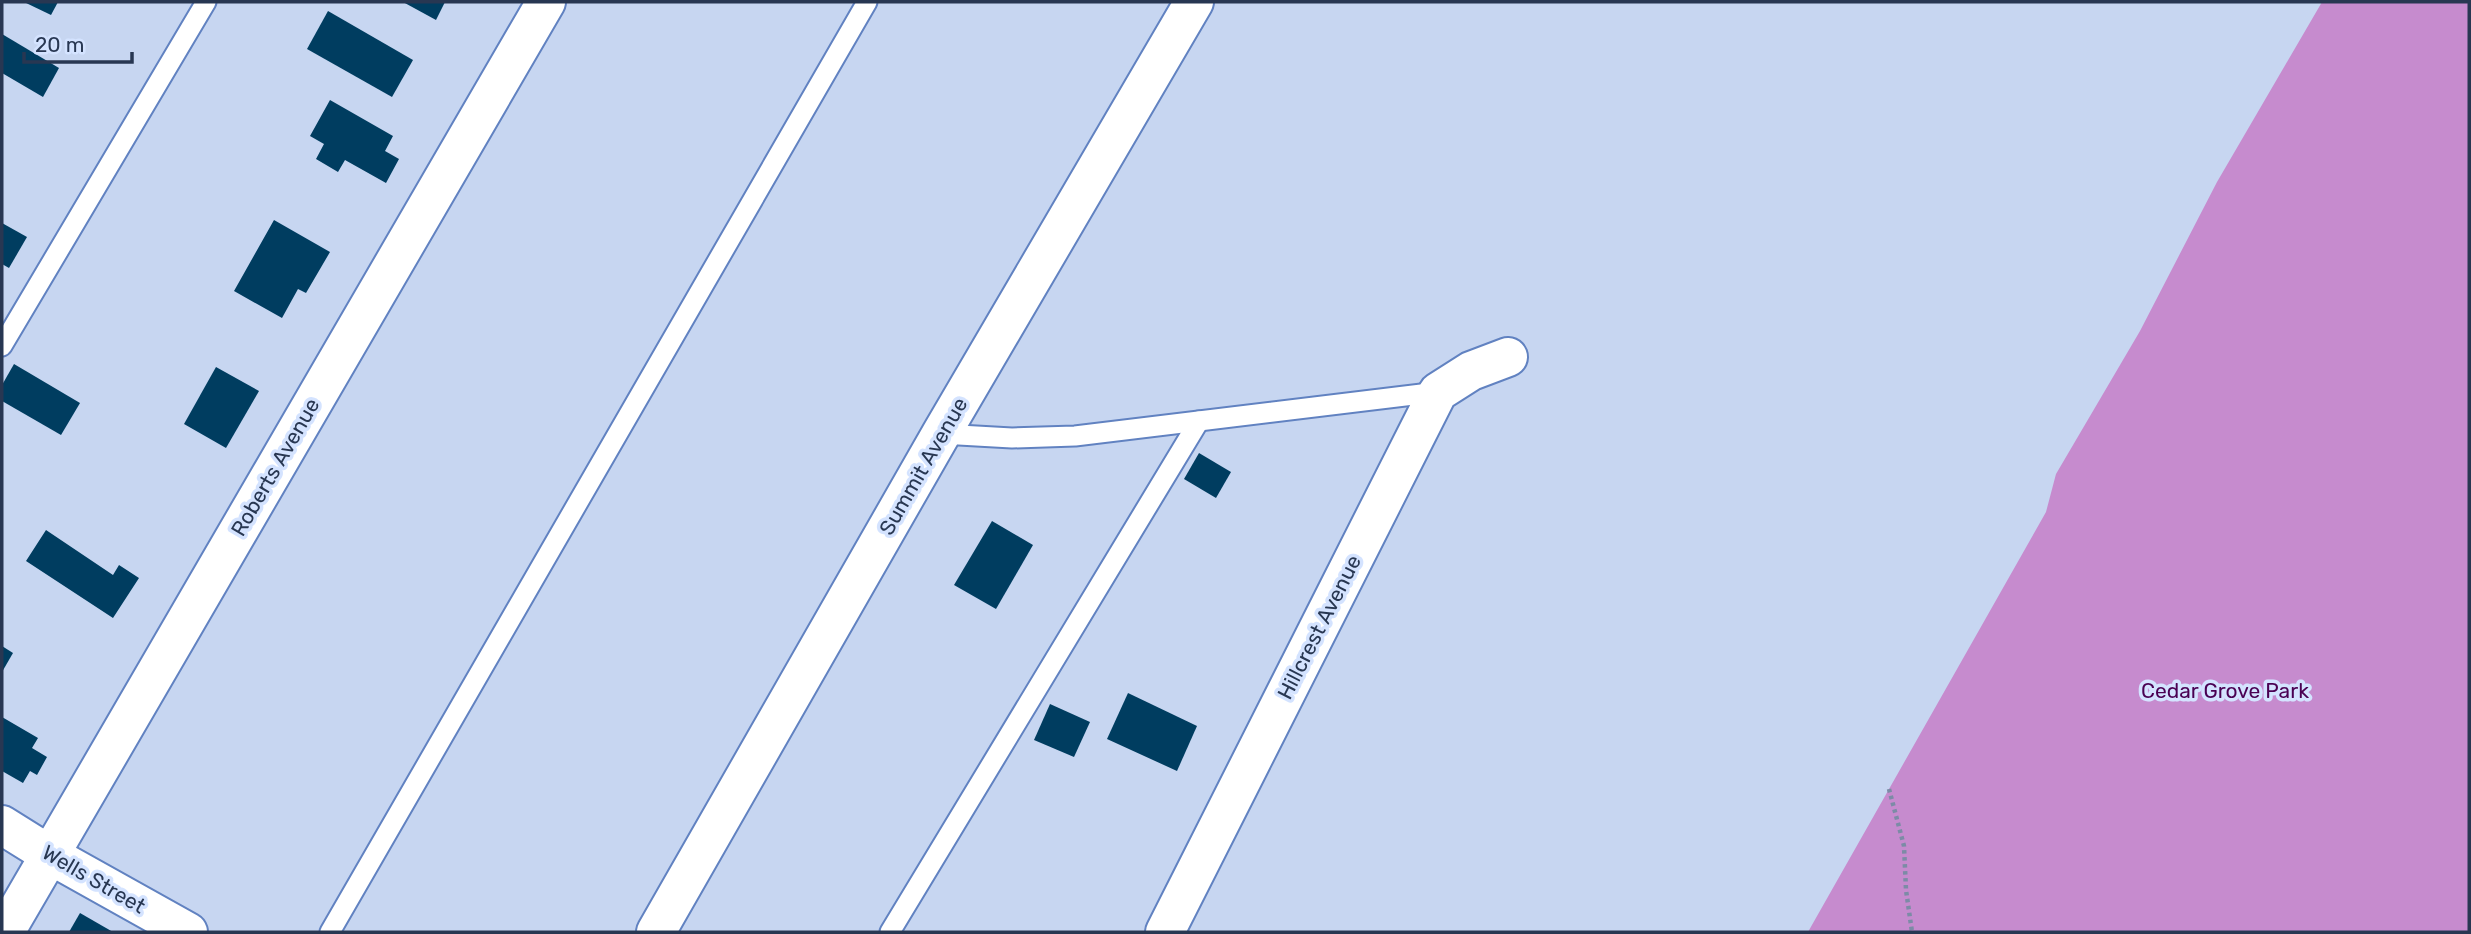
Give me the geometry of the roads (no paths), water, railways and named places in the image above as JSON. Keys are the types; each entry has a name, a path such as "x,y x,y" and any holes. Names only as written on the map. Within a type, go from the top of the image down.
{"street":[{"name":"Roberts Avenue","path":"5,932 546,2"},
{"name":"Summit Avenue","path":"656,932 941,434 1194,2"},
{"path":"1438,392 1471,371 1507,357"},
{"name":"Hillcrest Avenue","path":"1165,932 1438,392"},
{"name":"Wells Street","path":"2,825 188,932"}],"lane":[{"path":"2,346 206,2"},
{"path":"330,932 867,2"},
{"path":"941,434 1012,438 1075,436 1438,392"},
{"path":"890,932 1199,421"}],"park label":[{"name":"Cedar Grove Park","path":"2225,690"}]}
